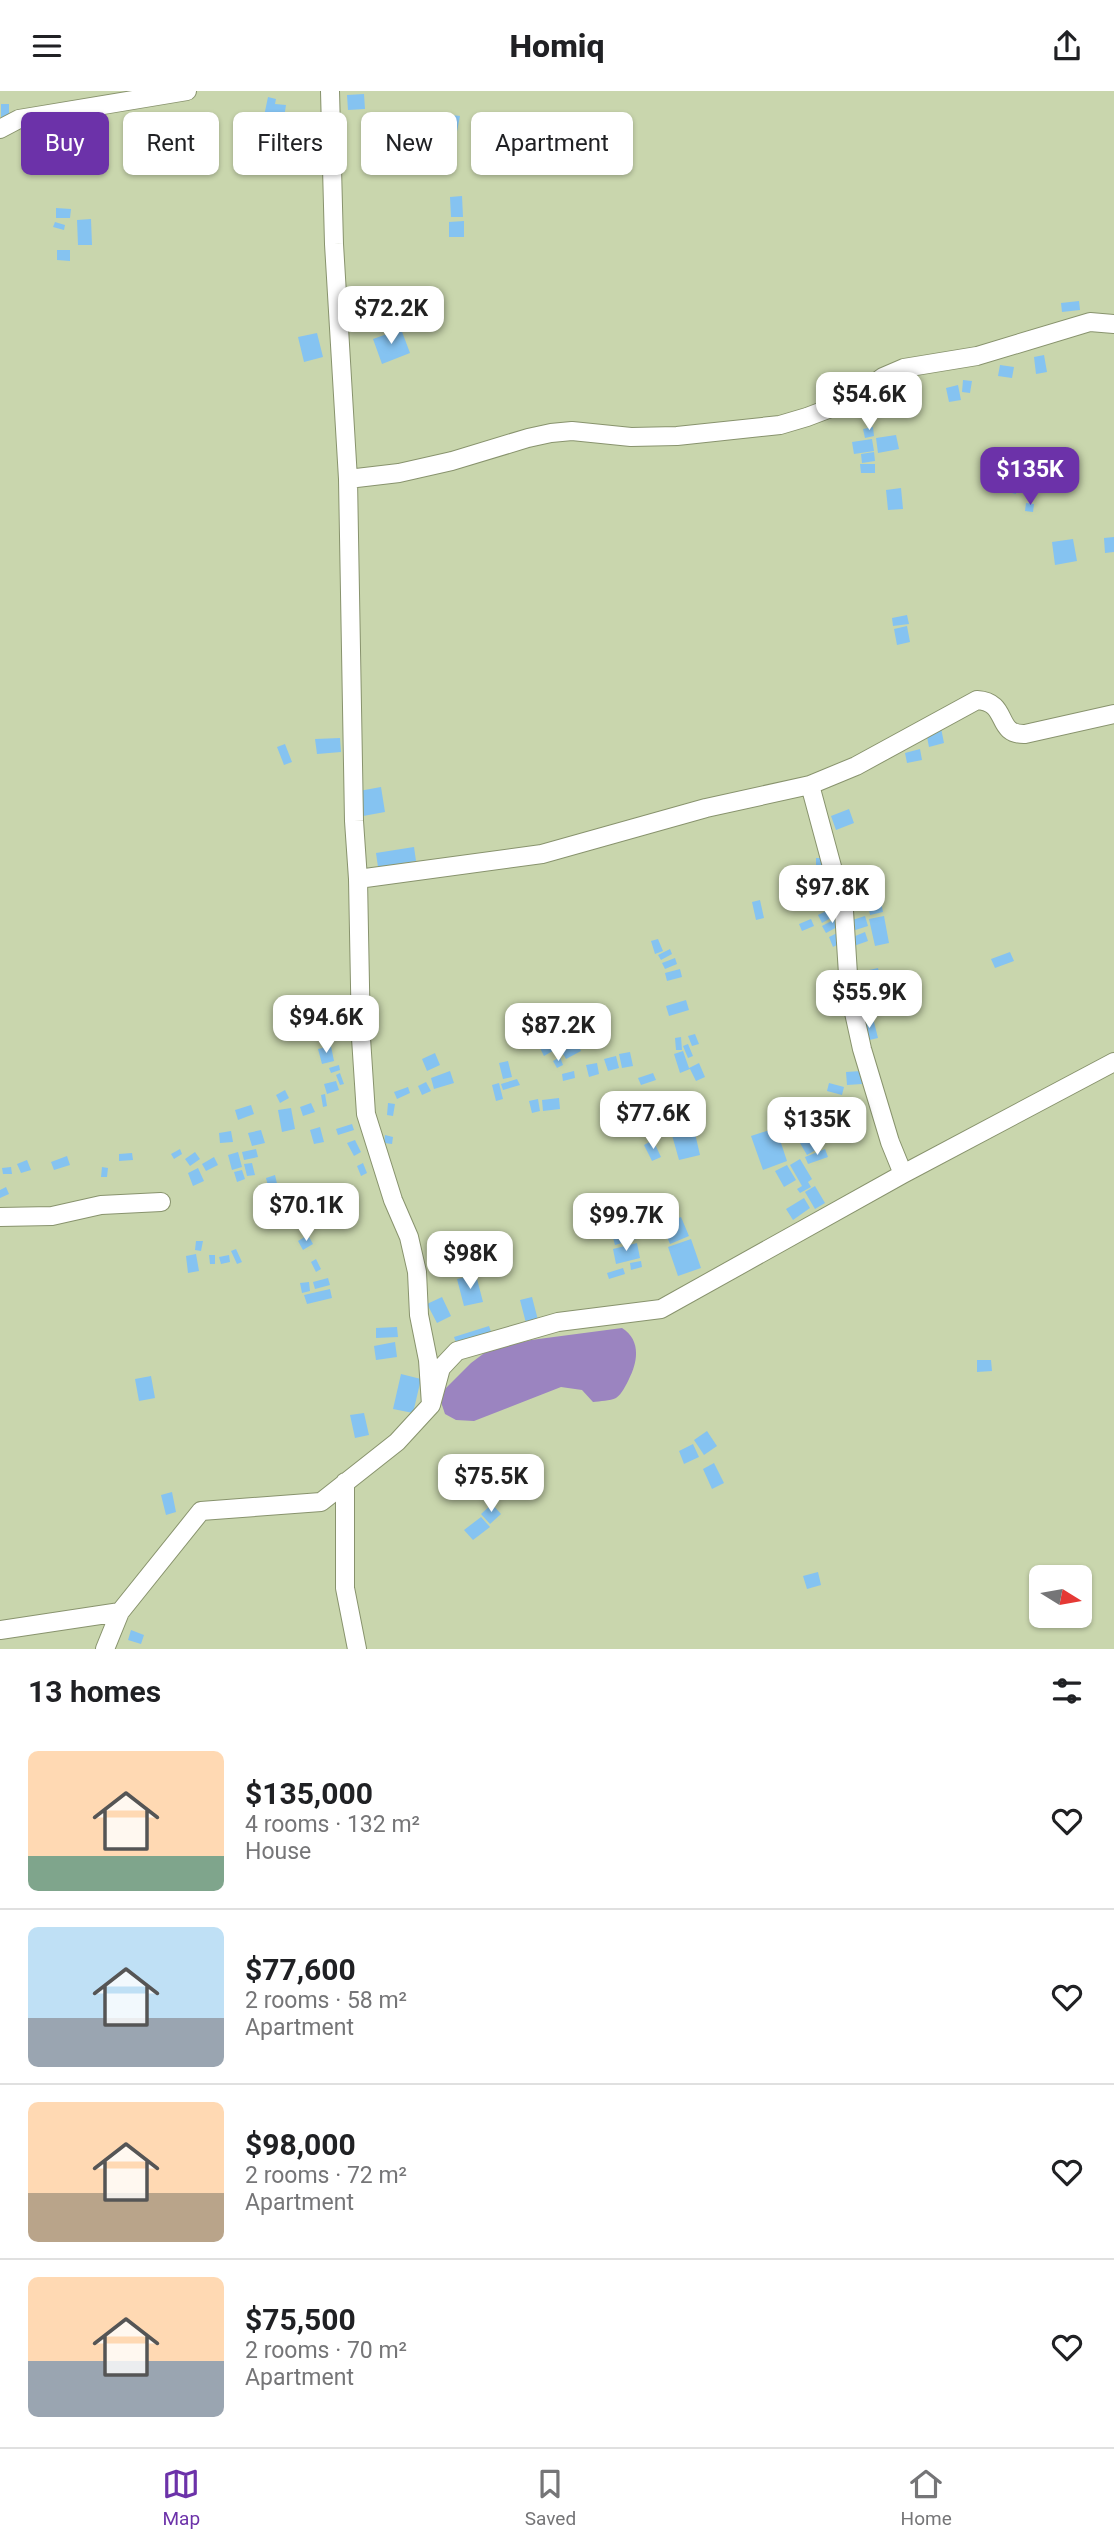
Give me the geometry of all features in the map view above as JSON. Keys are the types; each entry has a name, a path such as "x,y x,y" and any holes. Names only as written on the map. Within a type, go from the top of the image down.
{"street":[{"path":"0,129 19,119 187,91"},
{"path":"330,91 334,244 348,479 354,807 366,1114 417,1272 419,1315 428,1360 432,1405"},
{"path":"348,479 398,473 452,461 527,437 551,433 572,431 631,437 677,436 780,425 807,417 860,394 883,377 904,368 977,356 1090,322 1114,324"},
{"path":"358,879 542,855 706,808 810,785 856,766 977,700 992,702 997,706 1005,726 1010,733 1016,734 1114,714"},
{"path":"810,785 844,911 849,990 862,1049 890,1142 903,1174"},
{"path":"105,1649 120,1612 201,1511 321,1502 397,1442 432,1405 442,1367 457,1351 558,1322 661,1310 903,1174 1114,1062"},
{"path":"0,1217 52,1216 101,1205 161,1202"},
{"path":"345,1482 345,1588 357,1649"},
{"path":"0,1630 120,1612"}],"shaded area":[{"path":"622,1328 635,1345 636,1358 628,1381 616,1398 593,1402 582,1390 561,1387 474,1421 456,1420 445,1414 441,1402 443,1391 487,1351 531,1340"}],"building":[{"path":"364,94 365,109 348,110 347,95"},
{"path":"268,97 276,99 275,104 286,105 285,112 265,112"},
{"path":"1,104 9,104 9,117 1,117"},
{"path":"462,196 463,217 451,217 450,197"},
{"path":"56,208 71,209 70,218 56,218"},
{"path":"91,219 92,245 78,245 77,220"},
{"path":"464,221 464,237 449,237 449,222"},
{"path":"55,222 65,225 64,230 53,227"},
{"path":"57,250 70,250 70,261 57,260"},
{"path":"1079,301 1080,310 1062,312 1061,303"},
{"path":"401,329 410,353 382,364 373,339"},
{"path":"317,333 323,357 304,362 298,337"},
{"path":"1044,355 1047,372 1036,374 1034,357"},
{"path":"1000,365 1014,367 1012,378 998,376"},
{"path":"963,380 972,381 970,393 962,392"},
{"path":"958,385 961,400 949,402 946,388"},
{"path":"873,427 874,436 865,438 863,429"},
{"path":"896,435 899,449 878,453 876,438"},
{"path":"872,439 874,451 854,454 852,442"},
{"path":"1011,449 1012,460 998,462 996,451"},
{"path":"874,452 875,461 862,463 861,454"},
{"path":"1011,462 1011,470 998,472 997,464"},
{"path":"860,464 875,464 875,473 861,473"},
{"path":"1005,482 1018,484 1016,494 1003,491"},
{"path":"901,488 903,509 888,510 886,490"},
{"path":"1026,503 1034,504 1033,512 1025,511"},
{"path":"1114,537 1114,552 1105,553 1104,538"},
{"path":"1073,539 1077,561 1055,565 1052,542"},
{"path":"907,615 909,624 893,626 892,618"},
{"path":"907,626 910,642 897,645 894,629"},
{"path":"941,728 944,743 929,747 926,732"},
{"path":"340,738 341,752 317,754 315,739"},
{"path":"285,744 292,762 284,765 277,747"},
{"path":"920,749 922,760 907,763 905,753"},
{"path":"381,787 385,812 363,816 359,791"},
{"path":"849,809 854,823 836,830 831,816"},
{"path":"414,847 416,861 378,867 376,853"},
{"path":"816,858 826,858 826,868 816,869"},
{"path":"833,880 837,893 821,899 817,886"},
{"path":"859,886 861,894 846,899 843,891"},
{"path":"878,886 883,912 870,915 865,888"},
{"path":"813,889 818,903 810,907 804,893"},
{"path":"801,892 805,903 796,907 791,896"},
{"path":"760,900 764,918 756,920 752,902"},
{"path":"834,907 838,914 822,923 818,915"},
{"path":"865,916 868,926 849,932 846,922"},
{"path":"884,916 889,943 875,946 869,919"},
{"path":"837,918 841,925 826,933 822,926"},
{"path":"811,919 814,926 802,931 799,924"},
{"path":"839,932 843,942 833,947 829,937"},
{"path":"865,932 868,941 851,947 848,939"},
{"path":"658,939 663,951 655,954 651,941"},
{"path":"670,949 672,954 661,960 658,955"},
{"path":"1010,952 1014,961 995,968 991,959"},
{"path":"675,958 677,964 665,969 662,963"},
{"path":"878,968 885,997 872,1000 865,971"},
{"path":"680,969 682,977 667,981 665,973"},
{"path":"686,1000 689,1010 669,1016 666,1006"},
{"path":"873,1018 878,1038 865,1041 861,1021"},
{"path":"695,1034 699,1044 692,1046 688,1036"},
{"path":"681,1037 682,1050 676,1050 675,1038"},
{"path":"550,1040 556,1049 544,1056 539,1046"},
{"path":"577,1043 581,1051 566,1059 562,1052"},
{"path":"688,1044 693,1056 688,1058 683,1046"},
{"path":"331,1046 334,1061 322,1064 318,1049"},
{"path":"683,1051 689,1068 699,1063 705,1077 696,1081 690,1069 680,1073 674,1054"},
{"path":"630,1052 633,1066 622,1068 619,1054"},
{"path":"435,1053 440,1065 427,1071 422,1059"},
{"path":"616,1056 619,1068 608,1071 604,1059"},
{"path":"560,1057 563,1065 557,1068 553,1061"},
{"path":"508,1061 512,1077 503,1079 499,1063"},
{"path":"597,1063 599,1074 589,1077 586,1065"},
{"path":"339,1065 340,1070 331,1073 329,1068"},
{"path":"450,1071 454,1083 434,1089 431,1078"},
{"path":"574,1071 575,1078 563,1081 562,1074"},
{"path":"861,1071 862,1084 847,1085 846,1072"},
{"path":"340,1073 344,1084 340,1085 336,1075"},
{"path":"653,1073 656,1080 641,1085 638,1078"},
{"path":"517,1079 520,1085 503,1090 501,1084"},
{"path":"336,1081 339,1090 327,1094 324,1084"},
{"path":"426,1082 431,1091 422,1095 418,1086"},
{"path":"499,1083 503,1099 496,1101 492,1085"},
{"path":"829,1083 844,1087 842,1095 827,1091"},
{"path":"408,1087 410,1093 397,1099 394,1092"},
{"path":"285,1090 289,1098 280,1103 276,1095"},
{"path":"325,1094 327,1106 323,1107 321,1095"},
{"path":"559,1098 560,1109 543,1111 542,1100"},
{"path":"538,1099 540,1111 532,1113 529,1101"},
{"path":"311,1103 315,1112 303,1116 300,1107"},
{"path":"388,1103 395,1104 393,1116 387,1115"},
{"path":"251,1105 254,1114 238,1120 235,1110"},
{"path":"291,1108 295,1129 282,1132 278,1110"},
{"path":"818,1116 824,1130 818,1133 811,1119"},
{"path":"352,1124 354,1130 338,1135 336,1129"},
{"path":"320,1127 324,1142 314,1144 310,1130"},
{"path":"776,1128 787,1161 763,1170 751,1136"},
{"path":"694,1129 700,1155 679,1160 672,1135"},
{"path":"790,1129 806,1129 806,1136 790,1135"},
{"path":"261,1130 265,1143 252,1146 248,1133"},
{"path":"231,1131 233,1142 220,1143 219,1133"},
{"path":"385,1135 393,1137 392,1144 384,1143"},
{"path":"812,1137 819,1148 807,1155 800,1143"},
{"path":"355,1140 361,1152 354,1156 347,1143"},
{"path":"653,1140 661,1157 652,1161 644,1145"},
{"path":"180,1149 182,1154 174,1159 171,1154"},
{"path":"256,1149 258,1157 244,1160 242,1152"},
{"path":"825,1149 828,1157 808,1164 805,1157"},
{"path":"195,1152 200,1159 190,1166 185,1159"},
{"path":"238,1152 242,1167 232,1170 228,1155"},
{"path":"132,1153 133,1160 119,1161 119,1154"},
{"path":"67,1156 70,1165 54,1170 51,1162"},
{"path":"214,1157 218,1165 206,1171 202,1164"},
{"path":"800,1159 812,1179 808,1182 811,1187 800,1193 797,1189 802,1186 790,1165"},
{"path":"27,1160 31,1170 21,1173 17,1164"},
{"path":"252,1163 255,1175 247,1176 244,1164"},
{"path":"363,1163 367,1173 361,1176 357,1166"},
{"path":"787,1165 796,1180 784,1187 775,1171"},
{"path":"11,1167 12,1174 3,1174 2,1168"},
{"path":"102,1167 108,1168 107,1177 101,1177"},
{"path":"198,1168 204,1181 193,1186 188,1173"},
{"path":"242,1170 245,1179 237,1182 234,1172"},
{"path":"275,1175 278,1188 269,1190 266,1178"},
{"path":"815,1186 825,1203 815,1209 805,1192"},
{"path":"6,1187 9,1194 0,1198 0,1190"},
{"path":"804,1198 810,1208 793,1220 786,1209"},
{"path":"681,1217 689,1236 670,1244 662,1225"},
{"path":"631,1221 636,1239 615,1245 610,1227"},
{"path":"308,1235 313,1244 303,1250 298,1241"},
{"path":"691,1239 701,1268 678,1276 668,1247"},
{"path":"196,1241 203,1241 201,1251 195,1250"},
{"path":"637,1243 640,1258 616,1264 613,1249"},
{"path":"236,1249 242,1262 237,1264 231,1251"},
{"path":"196,1254 199,1271 188,1273 186,1256"},
{"path":"209,1255 215,1255 215,1264 210,1264"},
{"path":"229,1255 230,1262 221,1264 219,1257"},
{"path":"316,1259 321,1269 316,1272 311,1262"},
{"path":"641,1261 642,1267 631,1270 630,1263"},
{"path":"623,1268 625,1274 609,1279 607,1273"},
{"path":"476,1275 483,1302 464,1306 457,1279"},
{"path":"328,1278 330,1285 315,1289 313,1282"},
{"path":"309,1282 310,1291 302,1293 300,1283"},
{"path":"330,1289 332,1298 307,1304 304,1295"},
{"path":"442,1297 451,1316 437,1323 427,1304"},
{"path":"532,1297 538,1320 526,1323 520,1300"},
{"path":"489,1326 493,1337 458,1348 454,1337"},
{"path":"397,1327 398,1337 376,1338 376,1328"},
{"path":"395,1342 397,1357 376,1360 374,1346"},
{"path":"977,1360 991,1360 992,1371 977,1372"},
{"path":"401,1374 421,1379 413,1413 393,1409"},
{"path":"151,1376 155,1398 139,1401 135,1379"},
{"path":"364,1413 369,1435 355,1438 350,1415"},
{"path":"707,1431 717,1446 704,1455 694,1440"},
{"path":"693,1444 699,1457 684,1464 679,1451"},
{"path":"714,1463 724,1483 712,1489 703,1469"},
{"path":"172,1492 176,1512 166,1515 161,1495"},
{"path":"492,1504 501,1514 490,1524 481,1514"},
{"path":"481,1517 490,1527 473,1540 464,1530"},
{"path":"818,1572 821,1585 807,1589 803,1576"},
{"path":"131,1630 144,1635 141,1644 128,1640"}]}
